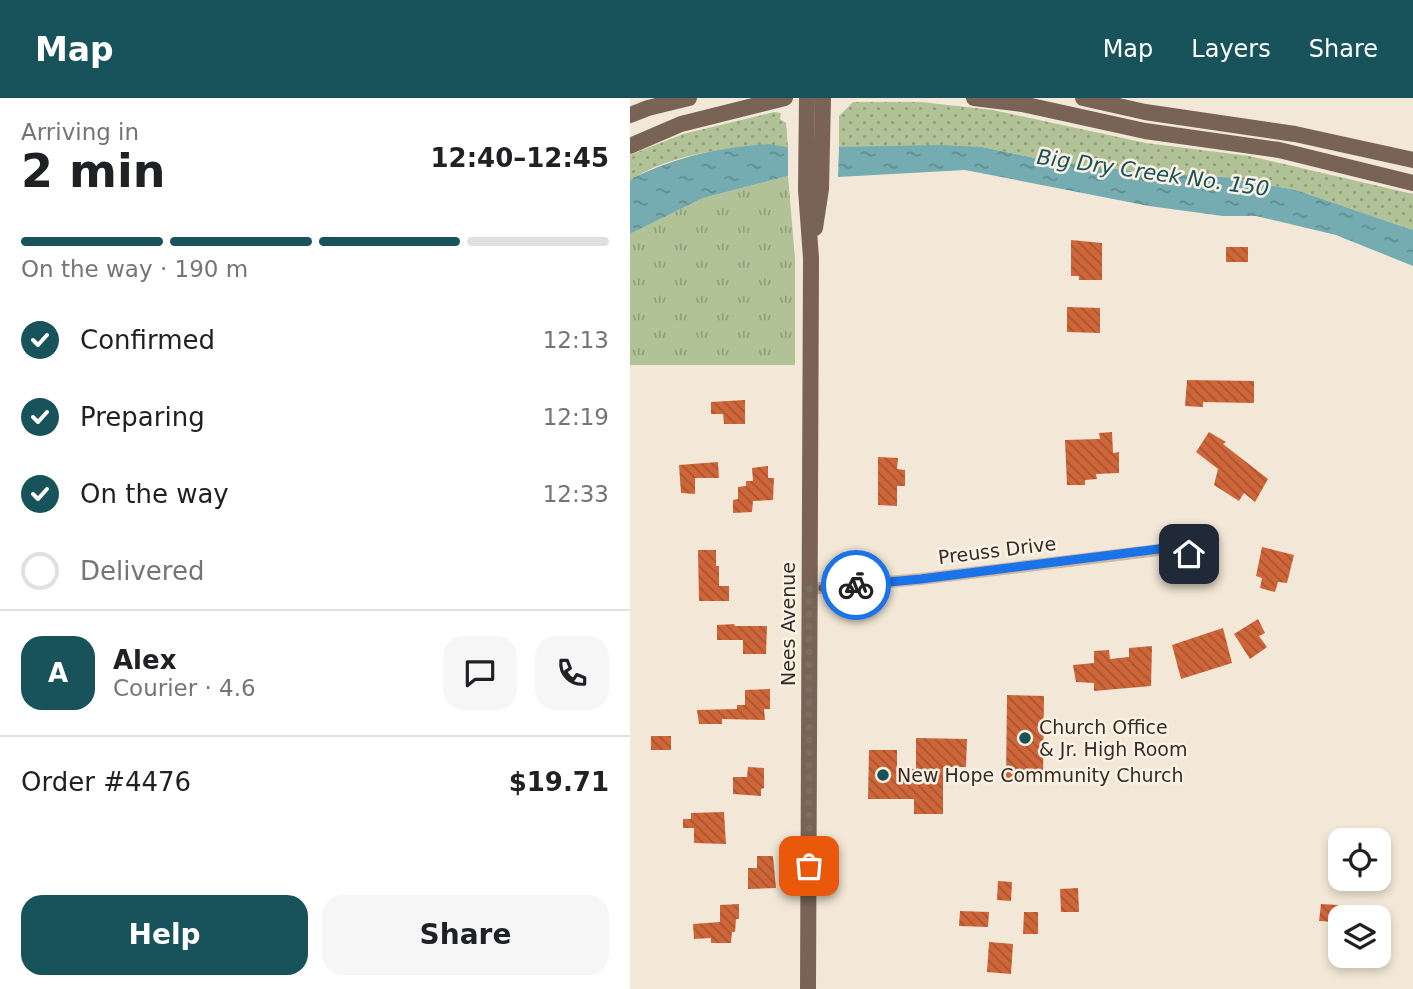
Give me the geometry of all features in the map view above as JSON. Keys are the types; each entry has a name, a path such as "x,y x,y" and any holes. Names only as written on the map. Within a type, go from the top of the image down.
{"main road":[{"path":"630,115 689,98"},
{"path":"630,146 681,124 785,98"},
{"name":"Nees Avenue","path":"807,98 806,190 811,258 808,989"},
{"name":"Nees Avenue","path":"811,258 821,189 824,98"},
{"path":"974,98 1022,104 1145,131 1279,150 1413,183"},
{"path":"1083,98 1145,112 1295,134 1413,160"}],"street":[{"name":"Preuss Drive","path":"809,589 921,579 1167,548 1189,554"}],"green space":[{"path":"853,102 921,102 993,110 1146,143 1249,156 1413,194 1413,230 1296,190 1223,177 1151,173 1049,161 982,147 839,147 839,116"},
{"path":"774,112 781,113 780,119 786,123 788,147 751,147 706,152 663,164 630,181 630,155 683,134"},
{"path":"788,176 795,259 795,365 630,365 630,234 703,198"}],"water":[{"path":"768,144 788,147 788,176 703,198 630,234 630,181 633,178 699,154"},
{"path":"839,147 982,147 1049,161 1151,173 1223,177 1296,190 1413,230 1413,266 1336,235 1256,216 1223,216 1149,206 965,170 838,177"}],"building":[{"path":"1071,240 1102,243 1102,280 1079,280 1079,276 1071,276"},
{"path":"1226,247 1248,247 1248,262 1226,262"},
{"path":"1067,307 1100,308 1100,333 1067,332"},
{"path":"1187,380 1254,381 1254,403 1203,402 1203,407 1185,406"},
{"path":"745,400 745,424 724,424 723,414 711,414 711,402"},
{"path":"1112,432 1113,453 1119,452 1119,473 1096,474 1097,479 1085,480 1085,485 1067,485 1065,440 1100,439 1099,433"},
{"path":"1209,432 1226,442 1223,444 1268,479 1255,502 1244,493 1239,501 1214,485 1218,469 1196,452"},
{"path":"878,457 898,458 897,469 905,470 905,486 897,486 897,506 878,505"},
{"path":"718,462 719,478 695,478 695,494 681,493 679,465"},
{"path":"768,466 768,478 774,478 773,500 753,501 752,512 733,513 733,500 738,499 738,487 746,486 746,481 753,481 752,468"},
{"path":"1262,547 1294,555 1287,583 1278,582 1275,592 1260,588 1262,578 1256,576"},
{"path":"698,550 716,550 719,586 729,586 729,601 699,601"},
{"path":"1258,619 1265,633 1259,636 1267,647 1250,659 1234,634"},
{"path":"717,625 767,626 766,654 743,654 743,640 717,640"},
{"path":"1223,628 1232,663 1181,679 1172,645"},
{"path":"1152,646 1151,686 1094,691 1094,683 1076,682 1073,665 1094,663 1094,651 1109,650 1110,659 1129,657 1129,648"},
{"path":"770,689 770,709 764,709 765,720 722,719 722,724 699,724 697,710 737,709 737,705 745,705 745,690"},
{"name":"Church Office & Jr. High Room","path":"1007,695 1044,696 1043,781 1006,781"},
{"path":"651,736 671,736 671,750 651,750"},
{"path":"916,738 967,739 966,767 943,767 943,814 914,814 914,799 868,799 869,750 897,750 897,769 916,769"},
{"path":"748,767 764,768 764,788 761,789 761,796 733,794 733,777 747,777"},
{"path":"724,812 726,844 694,843 694,828 683,828 683,819 691,819 691,813"},
{"path":"757,856 773,856 776,888 748,889 748,868 757,868"},
{"path":"998,881 1012,882 1011,901 997,900"},
{"path":"1078,888 1079,912 1061,912 1060,889"},
{"path":"739,904 739,919 736,919 731,943 711,943 711,938 694,939 693,924 720,922 720,905"},
{"path":"1321,904 1338,905 1328,905 1328,922 1319,921"},
{"path":"960,911 989,912 988,927 959,926"},
{"path":"1024,912 1038,912 1038,934 1023,934"},
{"path":"989,942 1013,944 1011,974 987,972"}],"way so far":[{"path":"809,866 809,589 856,585"}],"place":[{"name":"Church Office & Jr. High Room","path":"1025,738"},
{"name":"New Hope Community Church","path":"883,775"}],"route":[{"path":"856,585 1167,548 1189,554"}],"water label":[{"name":"Big Dry Creek No. 150","path":"1153,173"}]}
